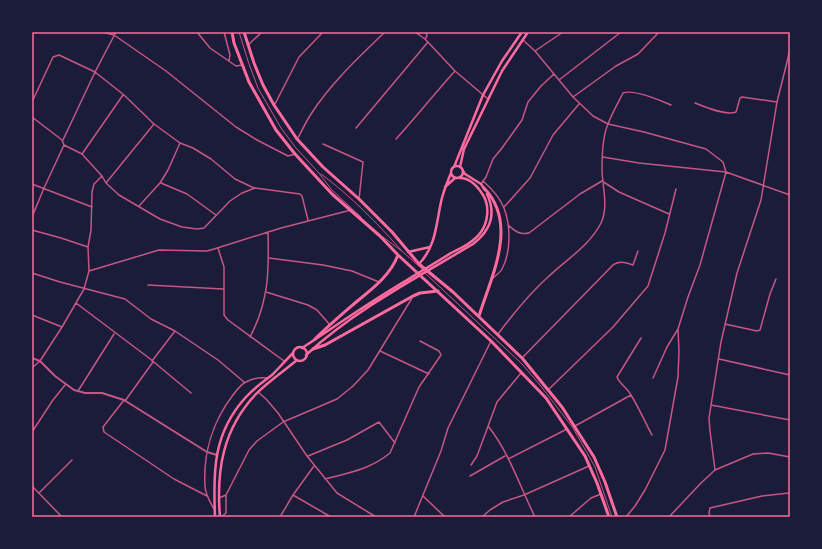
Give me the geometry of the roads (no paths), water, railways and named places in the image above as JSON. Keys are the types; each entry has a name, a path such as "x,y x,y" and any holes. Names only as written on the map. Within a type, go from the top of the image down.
{"highway":[{"path":"232,32 249,82 276,130 295,154 332,194 380,236 398,255 491,341 546,398 585,456 601,494 608,517"},
{"path":"244,32 263,85 274,105 297,139 323,167 359,199 392,232 419,264 453,292 522,358 562,407 599,466 617,517"},
{"path":"479,316 500,248 501,221 493,199 484,188"},
{"path":"315,339 386,275 398,255"},
{"path":"313,349 325,345 413,296 438,291"}],"main road":[{"path":"419,264 431,247 445,188 483,95 502,61 522,32"},
{"path":"215,517 214,497 217,455 222,433 235,411 253,389 268,378 298,348 302,348 409,280 473,244 484,236 491,217 492,210 490,199 482,182 465,174 460,167 464,149 502,71 528,32"},
{"path":"454,167 460,167"},
{"path":"460,178 463,171"},
{"path":"451,173 455,178"},
{"path":"441,261 474,239 481,232 487,218 487,205 479,188 464,178 455,178 445,188"},
{"path":"408,252 431,247"},
{"path":"221,517 218,498 222,455 227,439 242,410 258,392 297,360 304,359 306,355 334,331 409,280"},
{"path":"302,348 306,351 306,355"},
{"path":"293,353 297,360"}],"street":[{"path":"102,32 114,35 166,70 236,127 262,143 288,156 295,154"},
{"path":"62,140 116,32"},
{"path":"197,32 210,48 236,66 242,65"},
{"path":"224,32 230,55 229,61"},
{"path":"248,44 262,32"},
{"path":"274,105 300,58 323,32"},
{"path":"297,139 311,114 328,91 385,32"},
{"path":"415,32 425,39 455,71 488,99"},
{"path":"425,39 427,36 426,32"},
{"path":"535,50 563,32"},
{"path":"559,80 620,32"},
{"path":"573,98 616,66 638,54 659,32"},
{"path":"522,40 535,50 573,98 593,116 608,124 706,148 723,162 726,172 700,265 678,329 667,347 653,378"},
{"path":"356,128 428,42"},
{"path":"715,470 710,431 711,405 725,324 737,273 757,213 764,186 777,102 790,50"},
{"path":"32,102 53,56 59,55 95,72 124,95 154,124 180,143 193,148 210,159 235,179 255,188 300,194 302,196 308,220"},
{"path":"396,139 432,95 455,71"},
{"path":"491,279 501,270 507,256 509,235 504,207 491,188 482,182 488,174 493,159 522,120 528,102 541,86 554,74"},
{"path":"498,334 515,311 547,277 590,238 601,223 604,215 605,203 602,182 603,145 608,124 623,94 625,92 652,97 671,105"},
{"path":"82,154 124,95"},
{"path":"695,103 708,109 729,114 736,112 740,98 742,97 777,102"},
{"path":"504,207 530,178 553,135 579,104"},
{"path":"32,117 62,140 64,144 82,154 102,176 106,184 119,195 150,214 172,224 197,229 204,228 236,196 255,188"},
{"path":"106,184 154,124"},
{"path":"138,206 160,183 168,170 180,143"},
{"path":"32,217 64,144"},
{"path":"323,144 363,162 359,199"},
{"path":"603,157 639,163 726,172 790,195"},
{"path":"32,368 40,361 84,289 89,271 88,247 93,188 94,184 102,176"},
{"path":"508,225 517,233 528,233 580,194 602,182"},
{"path":"602,182 619,192 669,214"},
{"path":"160,183 186,194 216,215"},
{"path":"32,184 92,207"},
{"path":"548,390 613,327 648,286 676,189"},
{"path":"89,271 159,250 207,251 268,231 351,210"},
{"path":"32,230 88,247"},
{"path":"250,337 259,321 265,301 269,268 268,231"},
{"path":"218,248 224,267 224,315 228,320 250,337 285,361"},
{"path":"522,358 616,262 633,265 638,251"},
{"path":"268,258 323,265 352,271 379,282"},
{"path":"32,273 84,289 125,299 151,318 175,330 218,360 244,382"},
{"path":"725,324 757,331 760,330 770,294 776,279"},
{"path":"148,284 224,289"},
{"path":"266,292 308,305 317,310 330,325"},
{"path":"221,517 226,513 226,495 248,450 270,430 283,422 332,401 346,392 368,370 413,296"},
{"path":"76,303 153,361 191,393"},
{"path":"32,315 62,327"},
{"path":"626,517 645,490 665,450 678,377 678,329"},
{"path":"175,330 103,427 104,432 174,479 207,496"},
{"path":"78,392 114,333"},
{"path":"642,338 617,377 632,395 652,435"},
{"path":"325,479 364,469 390,453 419,388 441,355 439,351 420,341"},
{"path":"414,517 441,451 448,428 491,341"},
{"path":"380,351 429,374"},
{"path":"32,358 40,361 66,384 78,392 102,393 124,400 207,452 217,455"},
{"path":"719,359 790,375"},
{"path":"471,465 477,456 497,402 522,372"},
{"path":"215,510 207,496 205,487 207,452 211,435 218,417 244,382 258,377 268,378"},
{"path":"32,432 53,400 66,384"},
{"path":"258,392 266,399 314,466 337,493 376,517"},
{"path":"575,426 632,395"},
{"path":"711,405 790,420"},
{"path":"307,456 347,440 379,422 395,443"},
{"path":"488,426 495,435 506,455 535,517"},
{"path":"508,459 568,429"},
{"path":"669,517 715,470 753,454 768,453 790,457"},
{"path":"470,476 506,455"},
{"path":"39,493 72,460"},
{"path":"280,517 293,495 314,466"},
{"path":"482,517 503,502 524,495 589,466"},
{"path":"32,486 62,517"},
{"path":"710,517 710,508 762,496 789,493"},
{"path":"569,517 591,498 601,494"},
{"path":"218,498 226,495"},
{"path":"293,495 331,517"},
{"path":"423,496 445,517"}],"lane":[{"path":"239,32 256,82 281,128 296,148 319,173 331,189 377,232 403,252 495,337 522,364 540,385 573,428 586,450 595,467 612,517"},
{"path":"319,173 336,186 380,226 403,252"}]}
